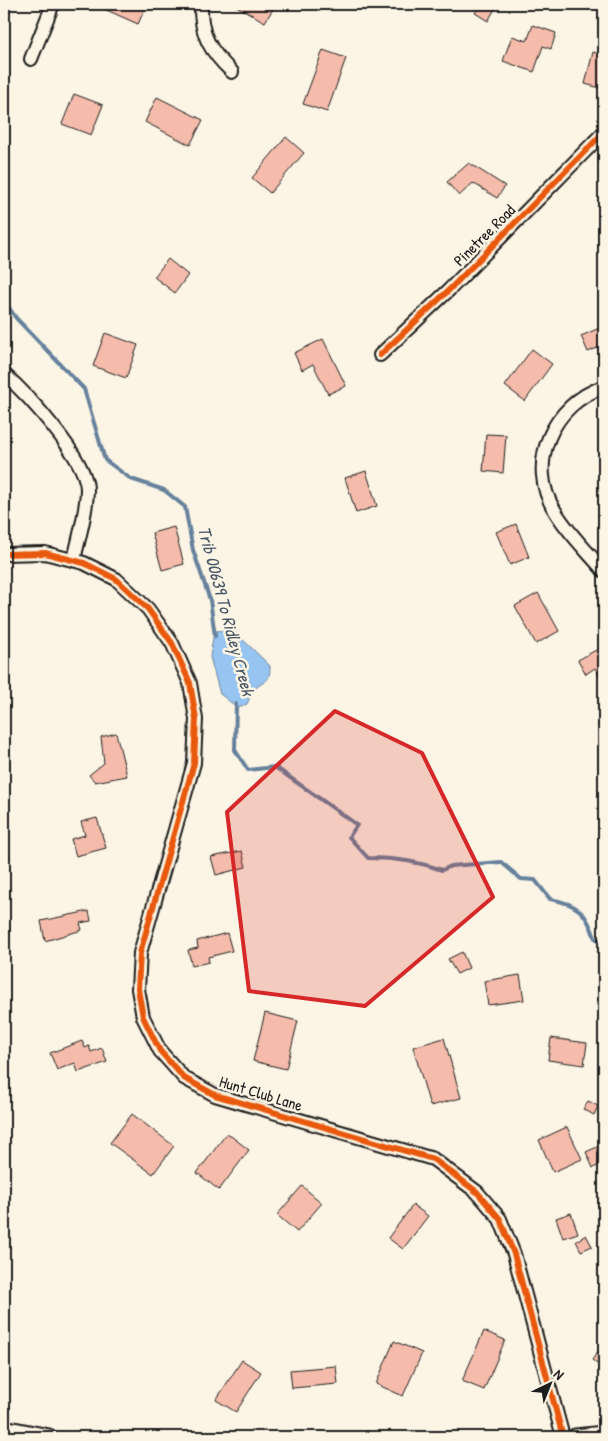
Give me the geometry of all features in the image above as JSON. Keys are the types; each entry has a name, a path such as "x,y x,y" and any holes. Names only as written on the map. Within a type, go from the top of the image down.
{"street":[{"path":"31,59 53,4"},
{"path":"201,4 203,33 215,56 232,72"},
{"name":"Pinetree Road","path":"380,355 450,288 604,132"},
{"path":"4,374 44,417 82,468 87,488 74,560"},
{"path":"604,387 594,390 570,405 552,427 544,453 544,484 554,511 604,571"},
{"name":"Hunt Club Lane","path":"4,554 45,553 84,563 116,580 148,609 172,643 190,683 196,719 194,763 140,953 138,989 142,1017 160,1051 184,1078 215,1095 433,1159 477,1192 500,1219 514,1254 563,1437"},
{"path":"4,1428 49,1437"},
{"path":"575,1437 604,1434"}],"highlighted area":[{"path":"335,711 422,753 493,897 365,1006 249,991 227,812"}],"water":[{"path":"233,630 270,666 268,679 254,690 247,704 238,708 220,694 210,657 214,631"}],"building":[{"path":"93,4 147,4 138,24"},
{"path":"233,4 276,4 265,22"},
{"path":"481,4 491,4 496,7 488,21 475,13"},
{"path":"533,25 556,33 551,49 543,46 534,72 503,61 512,36 527,41"},
{"path":"323,50 346,58 327,112 303,104"},
{"path":"593,52 604,55 604,89 585,84"},
{"path":"74,94 103,105 91,135 62,124"},
{"path":"157,97 203,120 190,145 145,122"},
{"path":"286,137 304,153 270,193 252,178"},
{"path":"469,163 505,186 497,198 473,183 459,196 447,182"},
{"path":"168,259 188,275 175,293 154,277"},
{"path":"604,326 604,345 588,352 581,336"},
{"path":"105,333 138,345 126,378 93,366"},
{"path":"323,339 346,386 328,394 313,364 302,370 294,353"},
{"path":"532,349 552,364 525,401 505,386"},
{"path":"486,434 506,435 503,473 483,471"},
{"path":"366,471 377,506 356,513 345,478"},
{"path":"516,524 529,557 510,565 496,532"},
{"path":"174,527 184,564 162,570 152,533"},
{"path":"538,593 559,631 536,644 515,606"},
{"path":"596,650 604,665 604,684 595,668 586,674 578,660"},
{"path":"116,733 127,776 95,782 89,775 104,763 101,737"},
{"path":"97,818 106,848 76,856 71,839 85,835 81,822"},
{"path":"242,851 246,867 216,875 211,857"},
{"path":"89,911 91,921 80,923 82,930 45,941 41,921"},
{"path":"227,933 232,951 208,957 209,962 192,966 188,950 198,948 197,941"},
{"path":"462,952 469,968 457,974 448,959"},
{"path":"520,975 524,1000 488,1005 484,981"},
{"path":"265,1013 298,1021 286,1069 253,1061"},
{"path":"444,1038 461,1098 430,1106 413,1047"},
{"path":"551,1038 587,1043 584,1065 548,1060"},
{"path":"82,1041 85,1048 89,1046 91,1052 102,1048 107,1062 78,1072 75,1063 57,1070 50,1053"},
{"path":"588,1101 598,1106 594,1115 583,1109"},
{"path":"132,1114 174,1146 153,1174 110,1143"},
{"path":"567,1127 582,1159 553,1172 539,1140"},
{"path":"227,1133 249,1150 219,1190 197,1173"},
{"path":"604,1144 604,1163 593,1168 586,1152"},
{"path":"302,1186 322,1203 297,1232 277,1215"},
{"path":"413,1205 428,1216 403,1249 388,1238"},
{"path":"571,1213 578,1233 563,1238 556,1218"},
{"path":"586,1235 592,1246 581,1251 576,1241"},
{"path":"484,1331 505,1340 484,1390 462,1381"},
{"path":"394,1341 422,1353 403,1396 376,1384"},
{"path":"604,1343 604,1369 592,1360"},
{"path":"242,1360 261,1372 236,1412 216,1400"},
{"path":"336,1366 338,1384 292,1388 290,1370"}],"waterway":[{"name":"Trib 00639 To Ridley Creek","path":"4,301 16,318 84,389 105,460 131,479 164,490 185,507 193,550 210,600 215,636"},
{"name":"Trib 00639 To Ridley Creek","path":"236,704 235,750 248,770 275,767 357,825 349,837 368,858 424,864 442,870 451,866 501,862 521,879 535,880 550,899 574,906 588,921 595,938 604,943"}],"cycle path":[{"path":"380,355 450,289 604,132"},
{"path":"4,554 45,553 84,563 116,579 148,609 172,643 190,683 196,719 194,763 140,953 138,989 143,1017 160,1051 184,1078 215,1095 433,1159 477,1192 500,1219 514,1254 563,1437"}]}
